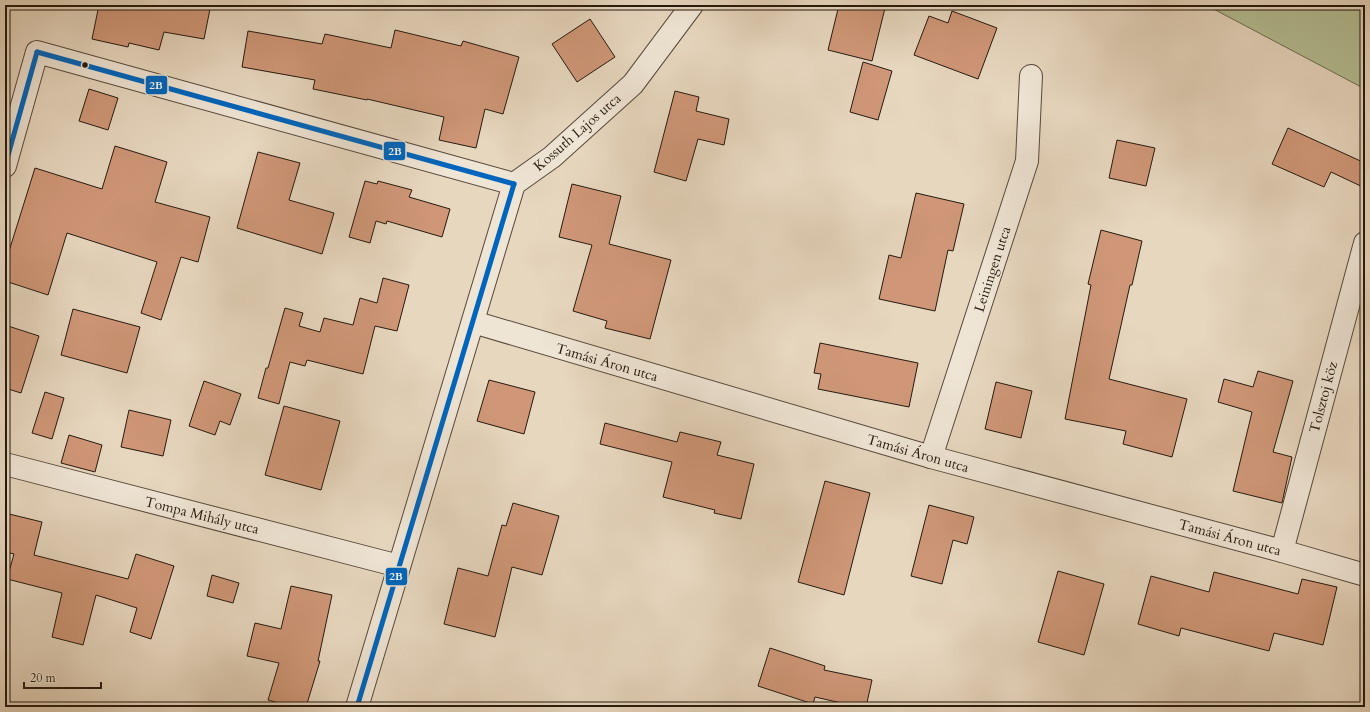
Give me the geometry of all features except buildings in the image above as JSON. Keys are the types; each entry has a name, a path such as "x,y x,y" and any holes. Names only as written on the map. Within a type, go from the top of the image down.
{"street":[{"name":"Kossuth Lajos utca","path":"514,184 552,157 633,84 692,5"},
{"path":"5,166 37,52 514,184 356,707"},
{"name":"Leiningen utca","path":"931,457 1028,161 1031,76"},
{"name":"Tolsztoj köz","path":"1282,551 1365,243"},
{"name":"Tamási Áron utca","path":"473,322 931,457 1365,574"},
{"name":"Tompa Mihály utca","path":"5,464 399,566"}],"green space":[{"path":"1206,5 1365,5 1365,89"}],"transit line":[{"name":"2B","path":"37,52 514,184"},
{"name":"2B","path":"5,166 37,52"},
{"name":"2B","path":"357,707 514,184"}]}
